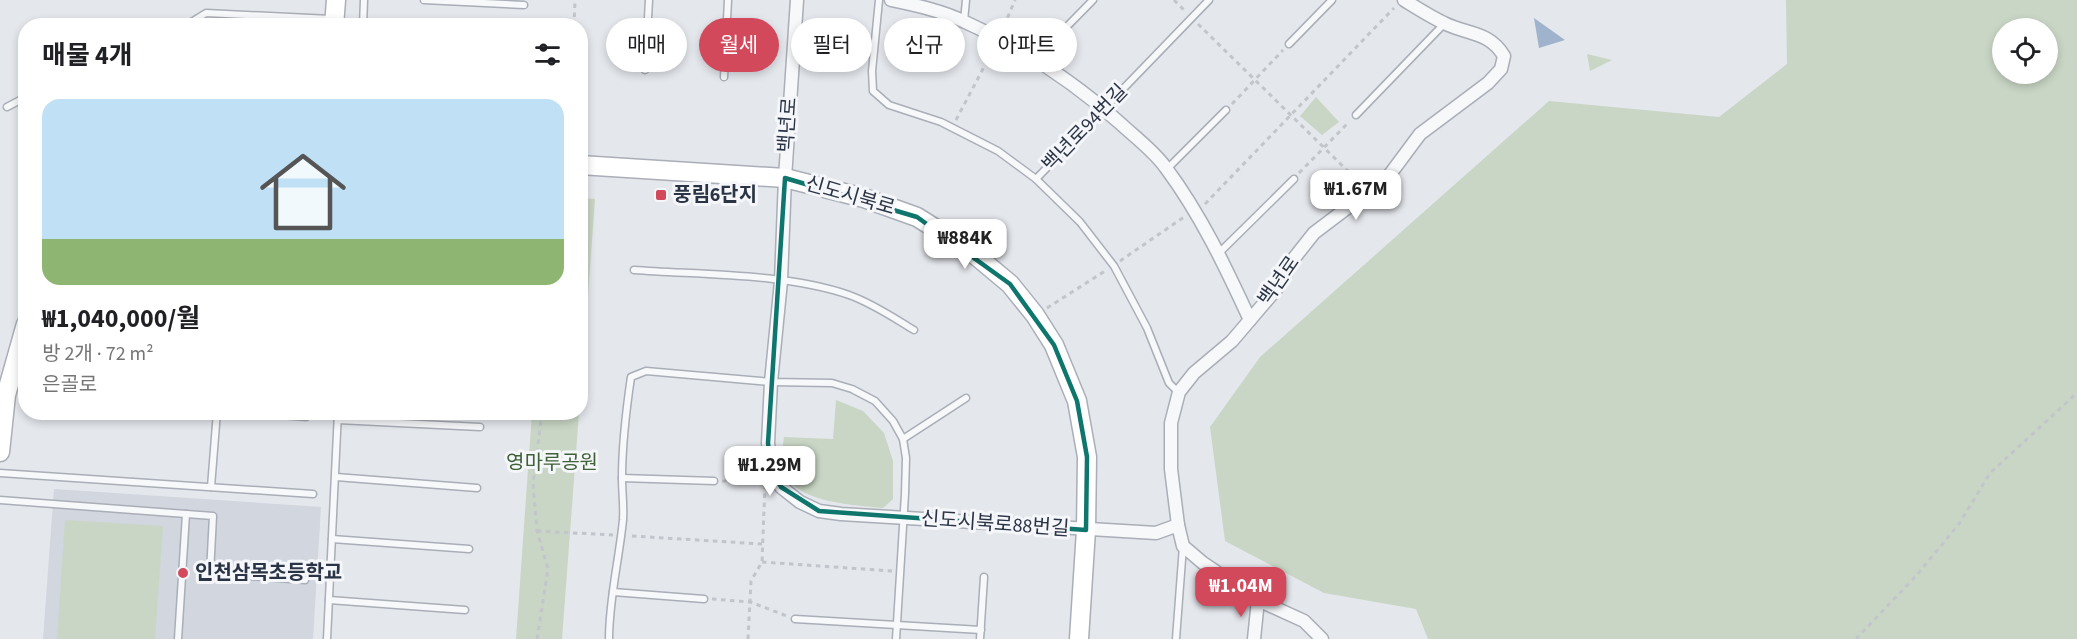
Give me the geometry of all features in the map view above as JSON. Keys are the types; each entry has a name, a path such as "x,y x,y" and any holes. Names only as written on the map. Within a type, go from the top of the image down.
{"street":[{"path":"334,18 336,0"},
{"name":"백년로","path":"785,178 797,0"},
{"path":"891,0 953,18"},
{"name":"백년로","path":"1183,546 1178,525 1171,457 1171,423 1179,392 1194,373 1232,341 1250,320 1278,287 1295,257 1314,233 1370,193 1388,177 1420,134 1488,82 1501,69 1504,57 1497,46 1482,36 1399,4"},
{"path":"1055,72 1104,109 1155,155 1167,169 1219,253 1250,320"},
{"name":"신도시북로","path":"588,166 785,178 864,198 917,217 968,249 1010,284 1035,315 1054,345 1077,401 1087,457 1086,530 1079,639"},
{"name":"신도시북로88번길","path":"785,178 781,281 771,382 768,443 771,468 781,487 800,502 819,511 1156,533 1178,525"},
{"path":"0,452 6,395 18,352"},
{"path":"1183,546 1203,563 1258,600 1304,621 1322,639"},
{"path":"1254,639 1258,600"}],"lane":[{"path":"363,18 364,0"},
{"path":"424,0 524,5"},
{"path":"648,18 649,0"},
{"path":"724,77 728,0"},
{"path":"879,0 872,71 873,91 889,105 941,122 998,151 1036,179 1080,222 1114,266 1147,328 1169,383 1179,392"},
{"path":"963,18 966,0"},
{"path":"1075,18 1093,0"},
{"name":"백년로94번길","path":"1036,179 1209,0"},
{"path":"1289,44 1332,0"},
{"path":"198,18 206,13 293,18"},
{"path":"1356,115 1445,23"},
{"path":"7,107 18,101"},
{"path":"1167,169 1226,110"},
{"path":"1219,253 1294,179"},
{"path":"634,270 781,281 823,288 851,296 914,330"},
{"name":"신도시북로88번길","path":"609,639 609,615 623,516 624,423 631,377 646,371 771,382 832,383 852,389 875,401 893,421 903,439 906,458 896,639"},
{"path":"903,439 966,398"},
{"path":"211,487 216,420"},
{"path":"327,639 338,420 480,427"},
{"path":"0,473 313,494"},
{"path":"336,477 477,488"},
{"path":"622,478 714,481"},
{"path":"0,500 213,516 210,573 305,580"},
{"path":"178,639 186,514"},
{"path":"332,539 469,549"},
{"path":"1176,639 1183,546"},
{"path":"981,639 984,577"},
{"path":"613,592 704,599"},
{"path":"329,600 465,609"},
{"path":"795,619 981,630"}],"path":[{"path":"574,18 575,0"},
{"path":"1008,18 1015,0"},
{"path":"1174,0 1370,193"},
{"path":"1035,315 1114,266 1204,204 1399,4"},
{"path":"1226,110 1289,44"},
{"path":"952,128 982,72"},
{"path":"1294,179 1356,115"},
{"path":"1856,639 1916,577 1959,524 1990,473 2077,393"},
{"path":"537,639 548,569 537,531 533,484 541,420"},
{"path":"748,639 751,581 762,562 765,484 771,468"},
{"path":"714,481 765,484"},
{"path":"537,531 762,544"},
{"path":"762,562 900,571"},
{"path":"704,599 750,602 795,619"}],"highlighted area":[{"path":"785,178 917,217 1010,284 1054,345 1077,401 1087,457 1086,530 819,511 781,487 771,468 768,443"}],"shaded area":[{"name":"인천삼목초등학교","path":"54,489 321,507 313,639 43,639"}],"green space":[{"path":"1786,0 2077,0 2077,639 1428,639 1416,609 1324,593 1225,541 1210,427 1260,357 1549,101 1719,117 1787,64"},
{"path":"1587,54 1612,60 1590,71"},
{"path":"1316,97 1339,122 1322,135 1300,116"},
{"path":"588,199 595,199 588,296"},
{"path":"836,400 863,411 884,433 893,461 893,499 883,508 824,500 809,495 787,478 782,465 784,437 833,439"},
{"name":"영마루공원","path":"532,420 578,420 562,639 516,639"},
{"path":"65,520 163,526 155,639 57,639"}],"water":[{"path":"1534,18 1565,40 1539,48"}],"place":[{"name":"풍림6단지","path":"661,195"},
{"name":"인천삼목초등학교","path":"183,573"}]}
